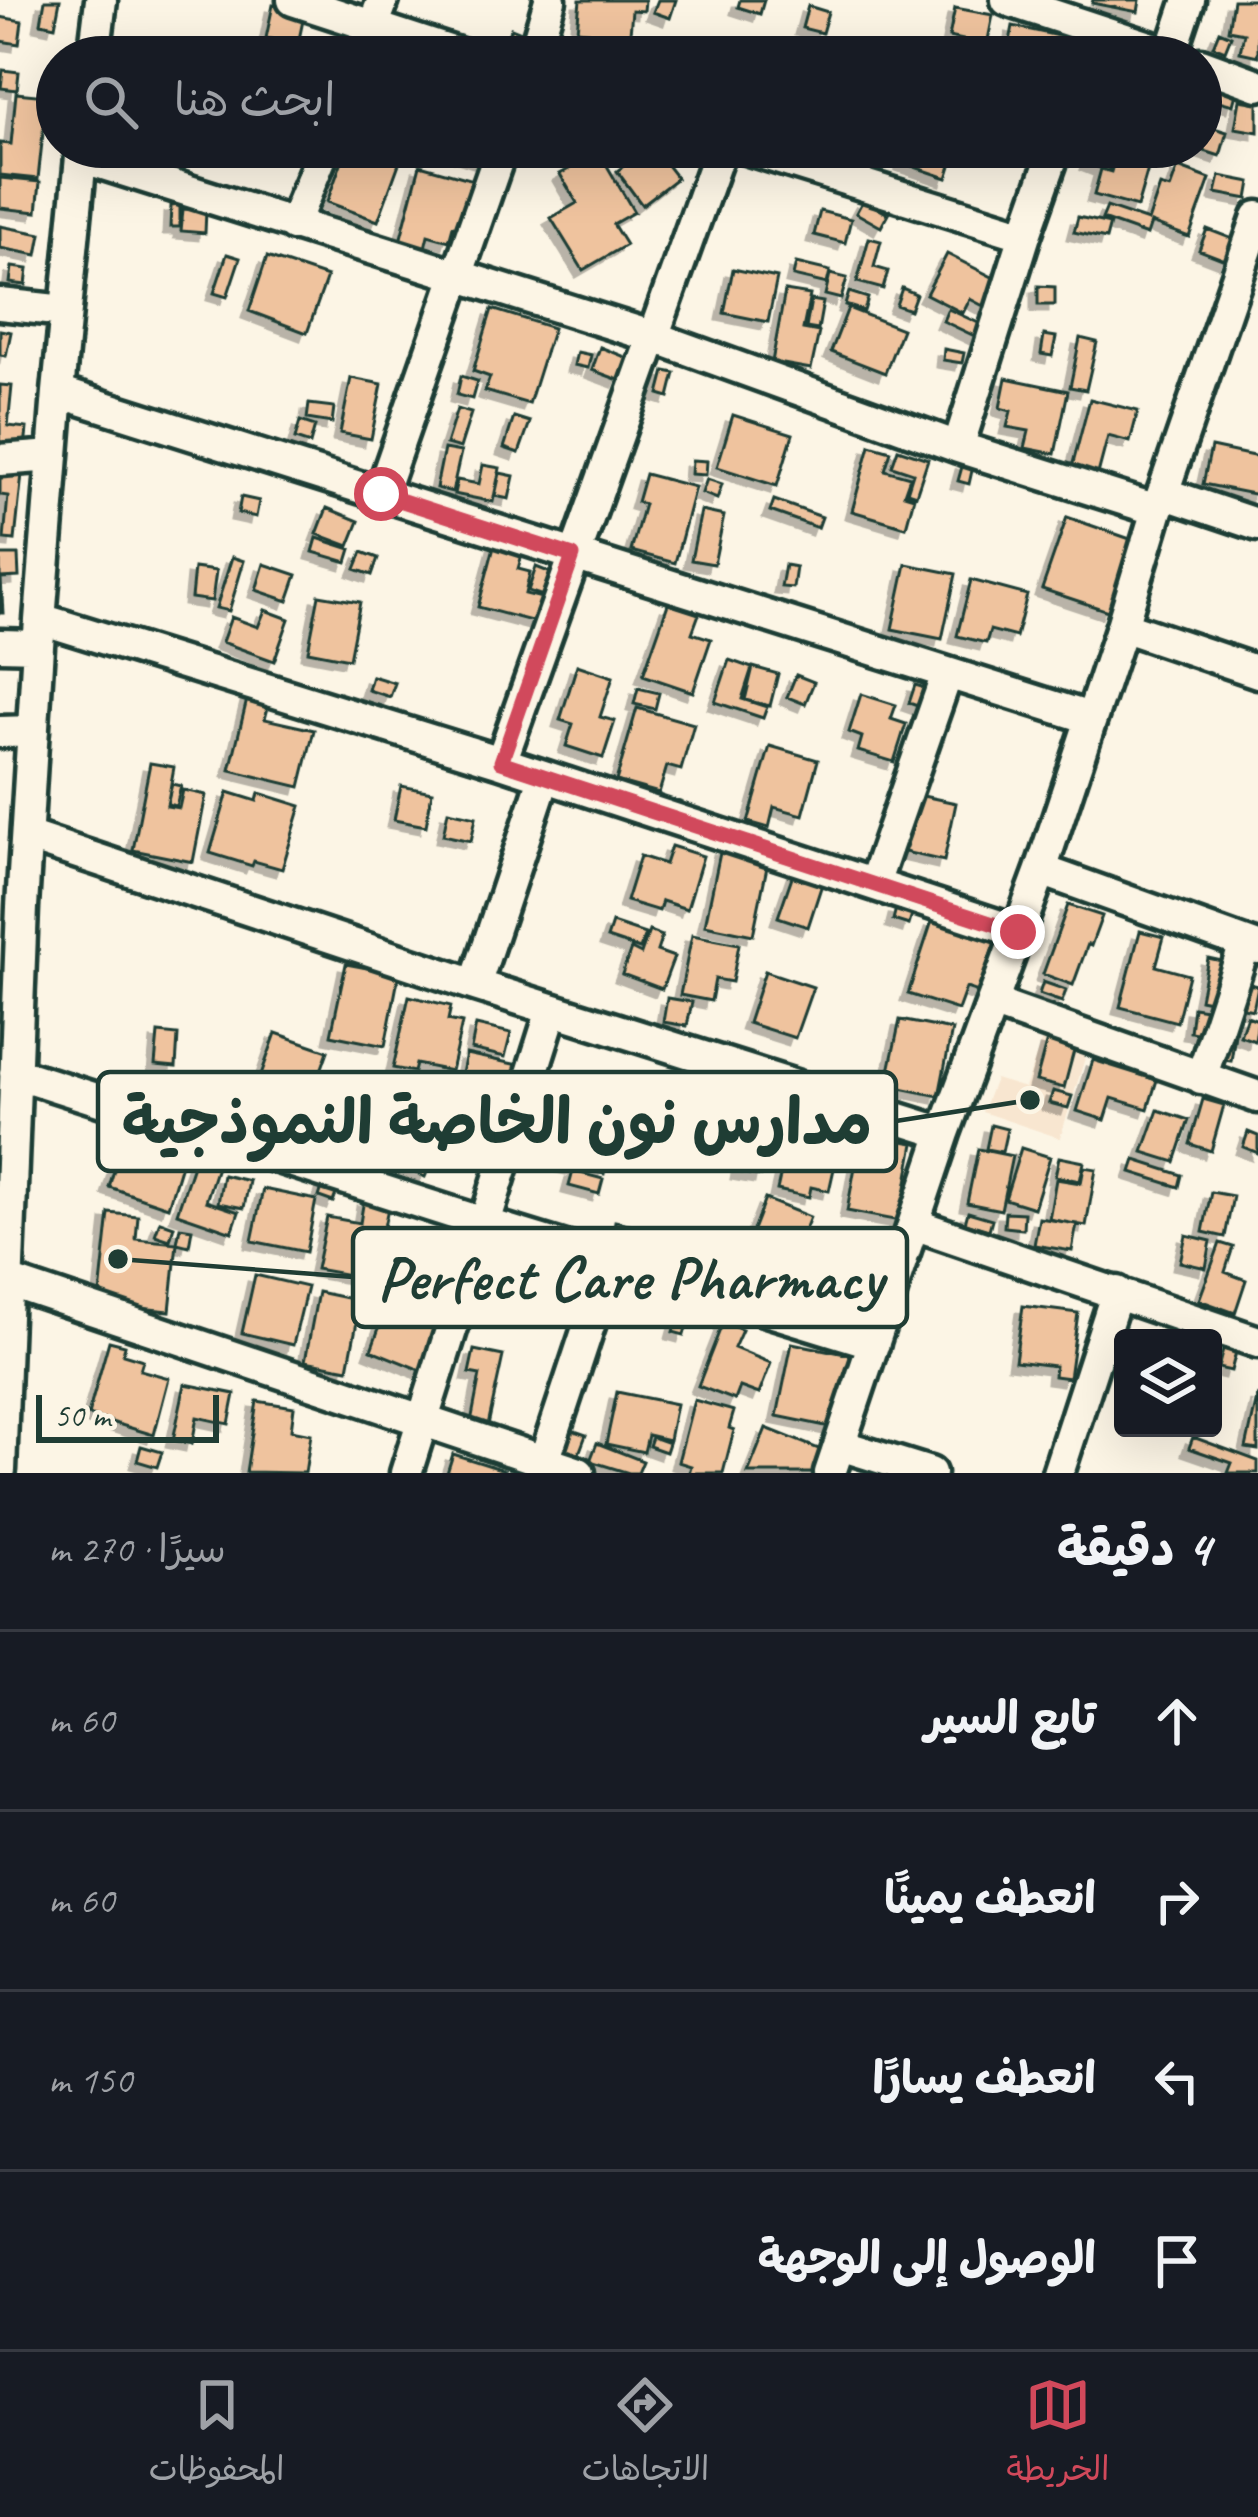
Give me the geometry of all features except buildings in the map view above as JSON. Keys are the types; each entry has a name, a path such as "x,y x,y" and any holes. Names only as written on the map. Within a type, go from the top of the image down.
{"street":[{"path":"97,36 101,0"},
{"path":"293,0 378,14 423,36"},
{"path":"539,36 550,0"},
{"path":"1007,0 1078,36"},
{"path":"1180,36 1189,0"},
{"path":"1222,72 1258,85"},
{"path":"1,1457 8,1282 6,1187 15,1073 11,908 27,836 58,392 79,168"},
{"path":"127,168 293,225 654,337 958,446 1258,524"},
{"path":"293,225 316,168"},
{"path":"381,494 495,168"},
{"path":"501,762 714,168"},
{"path":"810,168 1025,235"},
{"path":"958,446 1049,168"},
{"path":"930,1473 835,1459 944,1132 1041,870 1160,501 1246,293 1258,217"},
{"path":"0,304 65,311"},
{"path":"58,392 1090,718"},
{"path":"0,460 53,456"},
{"path":"1122,626 1258,672"},
{"path":"0,645 40,632 501,762 1018,932"},
{"path":"874,884 947,674"},
{"path":"0,732 33,731"},
{"path":"475,985 544,778"},
{"path":"27,836 552,1010 944,1132"},
{"path":"1041,870 1251,946 1201,1078"},
{"path":"992,1004 1258,1097"},
{"path":"406,1473 552,1010"},
{"path":"15,1073 874,1343"},
{"path":"914,1224 1258,1342"},
{"path":"544,1461 610,1262"},
{"path":"8,1282 579,1473"},
{"path":"1058,1473 1117,1292"}],"shaded area":[{"path":"1042,1039 1086,1055 1060,1138 982,1112 995,1079 1025,1088"}],"place":[{"name":"مدارس نون الخاصة النموذجية","path":"1030,1100"},
{"name":"Perfect Care Pharmacy","path":"118,1259"}],"route":[{"path":"381,494 573,556 501,762 1018,932"}]}
